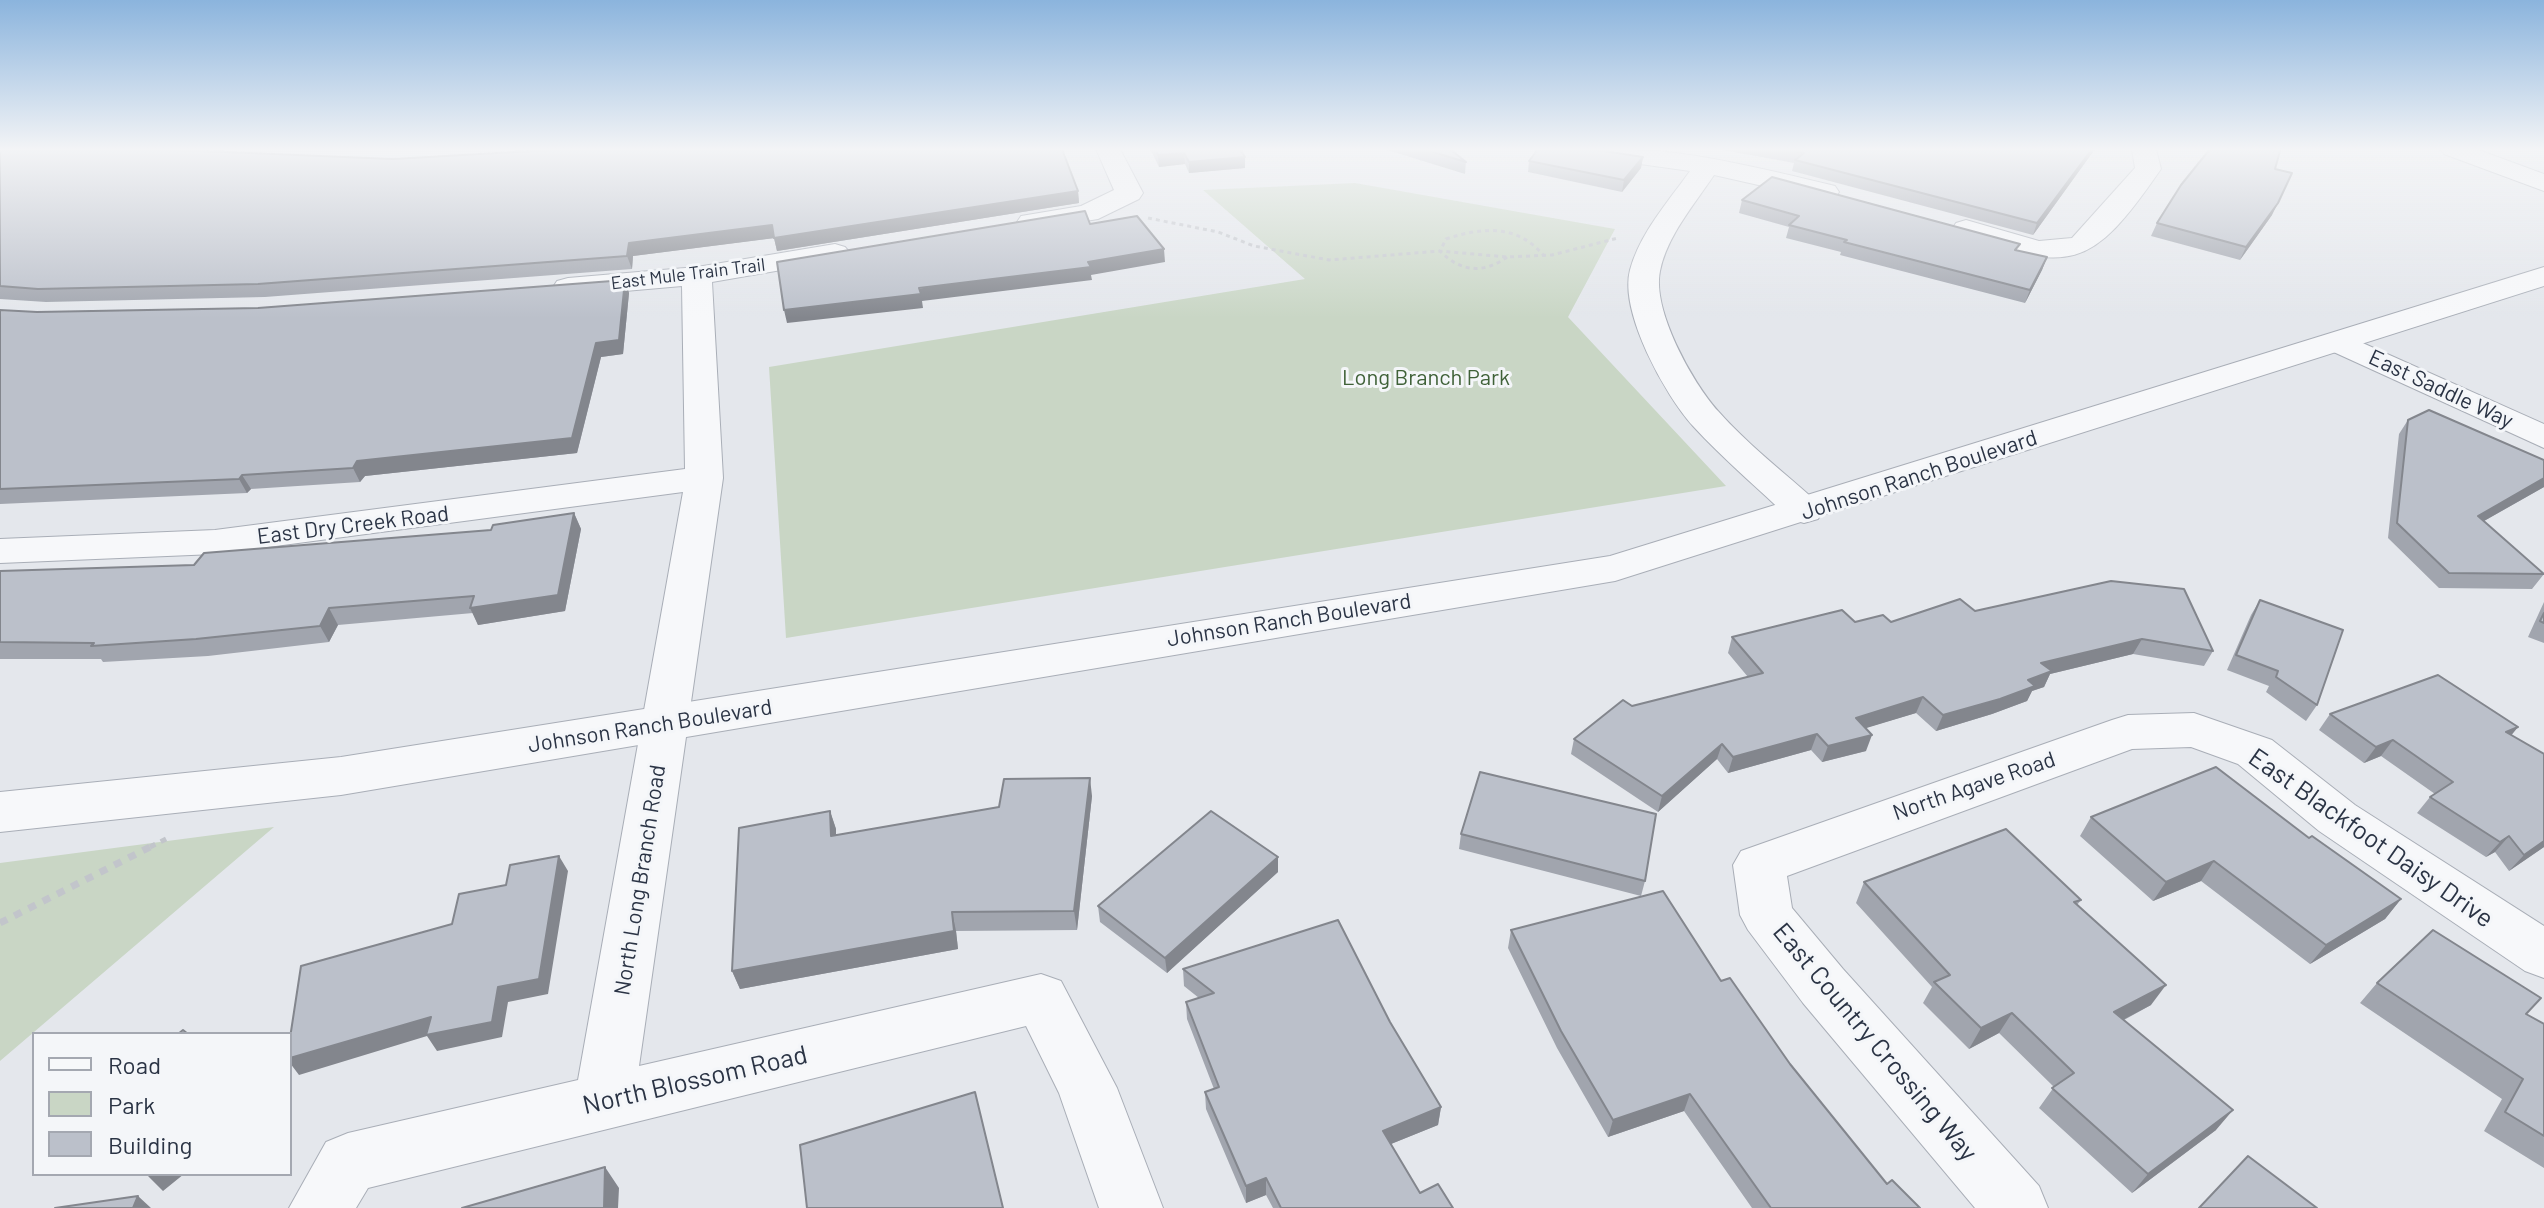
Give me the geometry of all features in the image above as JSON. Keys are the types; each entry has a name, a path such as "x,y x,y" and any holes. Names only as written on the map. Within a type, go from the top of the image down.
{"street":[{"path":"1010,225 1088,213 1103,205"},
{"path":"1680,205 1656,241 1644,274 1645,308 1676,374 1704,417 1804,511"},
{"path":"1940,222 2021,246 2064,250 2085,242 2117,205"},
{"name":"East Mule Train Trail","path":"538,290 697,276 869,248"},
{"name":"North Long Branch Road","path":"604,1102 704,478 697,276"},
{"name":"Johnson Ranch Boulevard","path":"0,812 341,776 1615,568 2544,276"},
{"name":"East Saddle Way","path":"2338,342 2544,437"},
{"name":"East Dry Creek Road","path":"0,551 215,542 704,478"},
{"name":"North Agave Road","path":"1759,865 2128,732 2194,730"},
{"name":"East Blackfoot Daisy Drive","path":"2194,730 2255,752 2337,818 2544,955"},
{"name":"East Country Crossing Way","path":"1759,865 1767,915 1823,986 2016,1208"},
{"name":"North Blossom Road","path":"334,1185 604,1102 1041,998 1087,1088 1131,1208"}],"path":[{"path":"1125,205 1136,216 1218,232 1254,246 1329,260 1440,251 1507,257 1544,256 1629,236 1656,241"},
{"path":"1440,251 1446,239 1476,228 1513,232 1532,240 1544,256"},
{"path":"1440,251 1469,270 1485,270 1507,257"}],"green space":[{"name":"Long Branch Park","path":"1221,205 1481,205 1615,229 1568,317 1726,486 786,638 769,367 1305,279"},
{"path":"274,827 0,1061 0,863"}],"building":[{"path":"0,205 985,205 774,238 772,225 629,243 627,256 258,284 38,289 0,286"},
{"path":"1761,205 1877,205 2020,244 2015,250 2047,257 2030,290 1789,225 1799,216"},
{"path":"1969,205 2050,205 2037,223"},
{"path":"2168,205 2276,205 2246,247 2157,223"},
{"path":"1085,211 1090,224 1137,216 1164,249 1088,262 1091,267 919,288 921,294 784,310 777,262"},
{"path":"625,280 619,340 596,343 572,438 357,461 353,468 242,475 239,479 0,489 0,310 258,308"},
{"path":"2429,410 2544,460 2544,478 2478,516 2544,574 2449,573 2397,523 2408,420"},
{"path":"574,513 558,595 470,608 474,596 329,608 320,626 196,639 91,646 94,643 0,642 0,571 194,565 204,553 491,530 493,525"},
{"path":"2111,581 2184,589 2213,651 2142,639 2041,663 2052,671 2028,680 2035,686 1943,715 1923,697 1856,718 1872,735 1828,746 1817,734 1733,757 1722,744 1662,796 1574,739 1623,700 1632,706 1763,673 1732,637 1842,610 1855,622 1883,615 1891,622 1960,599 1975,611"},
{"path":"2260,600 2343,630 2317,705 2276,677 2278,671 2236,655"},
{"path":"2438,675 2518,727 2506,732 2544,754 2544,841 2524,855 2509,836 2500,842 2430,797 2453,782 2393,740 2376,747 2330,714"},
{"path":"2216,767 2309,838 2312,836 2401,899 2326,945 2214,861 2166,882 2091,817"},
{"path":"1480,772 1656,814 1645,881 1461,834"},
{"path":"1090,778 1074,911 952,912 954,931 732,971 739,828 830,811 831,836 999,807 1004,779"},
{"path":"1211,811 1278,857 1165,958 1098,906"},
{"path":"2006,829 2081,900 2074,902 2166,985 2114,1012 2233,1110 2148,1174 2052,1088 2074,1073 2012,1013 1981,1028 1934,982 1950,975 1864,882"},
{"path":"559,856 539,979 498,987 492,1022 426,1035 431,1017 292,1057 291,1032 301,966 452,924 459,894 506,885 510,865"},
{"path":"1663,891 1721,981 1730,978 1790,1064 1887,1184 1892,1180 1920,1208 1771,1208 1690,1094 1613,1120 1561,1031 1511,930"},
{"path":"1338,920 1390,1022 1441,1107 1383,1131 1420,1193 1438,1184 1453,1208 1281,1208 1266,1178 1246,1186 1205,1092 1219,1087 1186,1002 1214,993 1183,969"},
{"path":"2433,930 2541,998 2526,1014 2544,1024 2544,1136 2505,1112 2523,1079 2377,983"},
{"path":"975,1092 1003,1208 807,1208 800,1145"},
{"path":"2248,1156 2317,1208 2199,1208"},
{"path":"605,1167 604,1208 462,1208"},
{"path":"138,1196 133,1208 55,1208"}]}
